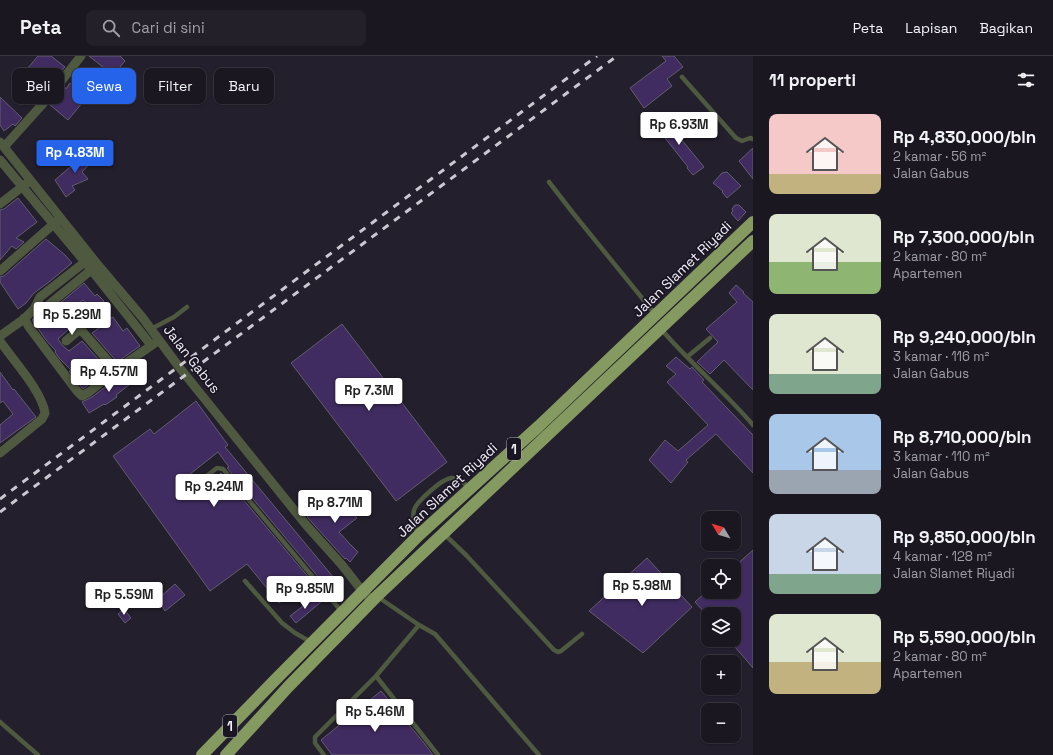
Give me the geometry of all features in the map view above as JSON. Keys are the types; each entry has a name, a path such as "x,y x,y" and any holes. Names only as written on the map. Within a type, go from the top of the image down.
{"highway":[{"name":"Jalan Slamet Riyadi","path":"202,755 419,535 539,426 753,222"},
{"name":"Jalan Slamet Riyadi","path":"226,755 288,687 375,599 753,241"}],"street":[{"path":"56,222 31,180 2,145 48,98 81,56"},
{"path":"0,160 88,259 151,345"},
{"path":"0,204 31,180"},
{"path":"0,271 56,222"},
{"path":"0,336 24,319 34,309 40,297 88,259"},
{"path":"34,309 46,307 95,268"},
{"name":"Jalan Gabus","path":"95,268 151,329 179,367 307,526 342,565 363,592 375,599"},
{"path":"24,319 82,396 159,340"},
{"path":"66,341 79,330 82,331 116,370"},
{"path":"0,453 42,419 45,413 41,401 31,383 2,346"}],"lane":[{"path":"682,77 736,138 742,141 750,138 753,139"},
{"path":"550,182 573,213 656,315"},
{"path":"151,329 174,318 188,307"},
{"path":"660,328 687,357 734,402 753,425"},
{"path":"687,357 710,338"},
{"path":"196,485 217,468 223,469 342,613"},
{"path":"419,535 413,521 414,511 416,506 423,498 446,479 452,478 461,480 469,489"},
{"path":"443,533 466,555 554,650 558,652 561,651 582,634"},
{"path":"245,582 282,623 295,633 312,642"},
{"path":"375,599 435,634 539,755"},
{"path":"324,755 315,743 314,737 376,676 419,625"},
{"path":"376,676 438,755"},
{"path":"0,722 38,755"}],"building":[{"path":"38,56 51,56 65,67 64,68 28,68"},
{"path":"89,56 120,56 125,61 119,68 104,68"},
{"path":"662,56 674,56 683,67 667,79 672,86 644,108 630,88 666,61"},
{"path":"72,83 72,104 81,104 68,120 50,105 64,104 64,88 67,88 69,84"},
{"path":"0,97 22,118 15,126 13,124 4,131 0,125"},
{"path":"662,116 704,167 693,175 654,124"},
{"path":"753,148 753,179 739,161"},
{"path":"90,150 97,156 82,172 88,179 72,186 75,190 66,197 55,180"},
{"path":"727,172 741,186 727,198 722,192 723,191 713,183 722,173"},
{"path":"18,198 37,222 16,238 24,242 16,249 12,246 0,260 0,210 4,209"},
{"path":"735,205 739,205 746,212 738,221 731,213"},
{"path":"46,239 72,263 34,293 26,303 18,309 0,282 0,277 4,276"},
{"path":"84,283 95,296 97,294 104,301 93,311 83,300 68,313 78,324 71,329 70,328 58,339 69,351 82,341 107,369 83,389 69,371 71,370 59,358 55,352 56,351 32,320 39,314 42,318"},
{"path":"736,285 753,302 753,390 724,360 710,374 697,362 718,342 706,329 737,302 729,293"},
{"path":"97,311 107,320 113,317 123,331 127,328 140,346 117,362 92,333 100,327 89,317"},
{"path":"342,324 447,462 396,501 291,363"},
{"path":"676,357 690,369 692,367 704,380 702,382 753,435 753,473 716,434 686,460 688,462 671,483 649,460 665,440 678,451 708,425 667,382 676,374 666,366"},
{"path":"132,371 138,378 116,395 117,397 89,413 82,402 92,397 109,384 111,387"},
{"path":"0,372 36,417 0,443 0,425 13,414 3,401 0,403"},
{"path":"196,401 228,445 225,447 339,584 330,591 227,468 229,467 218,452 185,478 196,492 221,473 310,579 279,603 247,564 210,591 113,456 150,429 154,434"},
{"path":"332,491 338,499 341,497 357,518 339,532 358,552 350,562 346,558 345,559 307,517 321,505 320,504"},
{"path":"753,550 753,668 735,647 741,647 741,607 701,607 701,609 695,602 701,597 701,599 741,599 741,561"},
{"path":"647,558 692,607 643,653 589,611"},
{"path":"175,584 185,595 165,611 158,599"},
{"path":"316,596 321,602 296,623 290,616"},
{"path":"124,609 131,618 125,623 118,614"},
{"path":"381,691 433,755 332,755 321,740"}],"railway":[{"path":"0,499 597,56"},
{"path":"0,512 617,56"}]}
